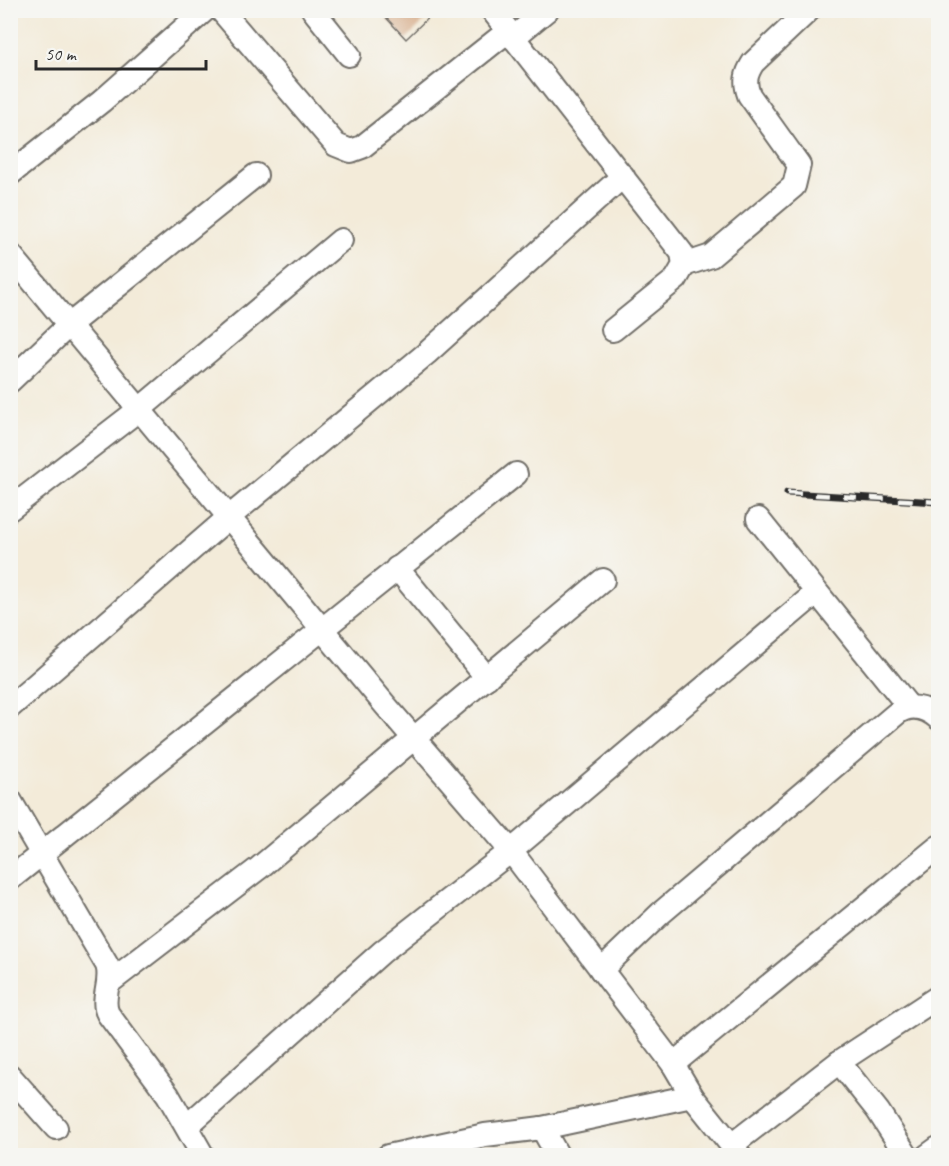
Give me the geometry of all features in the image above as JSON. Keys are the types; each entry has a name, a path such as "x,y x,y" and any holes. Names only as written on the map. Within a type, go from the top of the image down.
{"street":[{"path":"10,174 102,101 205,10"},
{"path":"221,10 336,144 351,151 362,147 510,34 547,10"},
{"path":"313,10 349,55"},
{"path":"492,10 678,246 684,266"},
{"path":"613,330 676,279 684,266 711,256 794,186 800,165 748,95 745,85 746,73 753,63 809,10"},
{"path":"10,381 69,325 255,175"},
{"path":"10,707 228,518 427,353 623,176"},
{"path":"10,509 141,408 341,240"},
{"path":"10,254 141,408 228,518 414,740 511,851 673,1064 692,1096 737,1150 839,1062 939,997"},
{"path":"10,879 516,474"},
{"path":"758,519 909,707"},
{"path":"397,568 487,678"},
{"path":"110,982 259,868 603,580"},
{"path":"187,1126 382,952 511,851 816,593"},
{"path":"602,970 661,913 896,714 909,707 923,709 939,718"},
{"path":"10,801 107,965 110,982 105,1008 108,1014 187,1126 203,1155"},
{"path":"673,1064 939,847"},
{"path":"839,1062 878,1111 907,1155"},
{"path":"12,1081 56,1128"},
{"path":"388,1155 485,1135 542,1128 692,1096"},
{"path":"542,1128 558,1155"},
{"path":"927,1155 939,1148"}],"building":[{"path":"379,10 436,10 406,39"}],"railway":[{"path":"787,493 938,502"}]}
